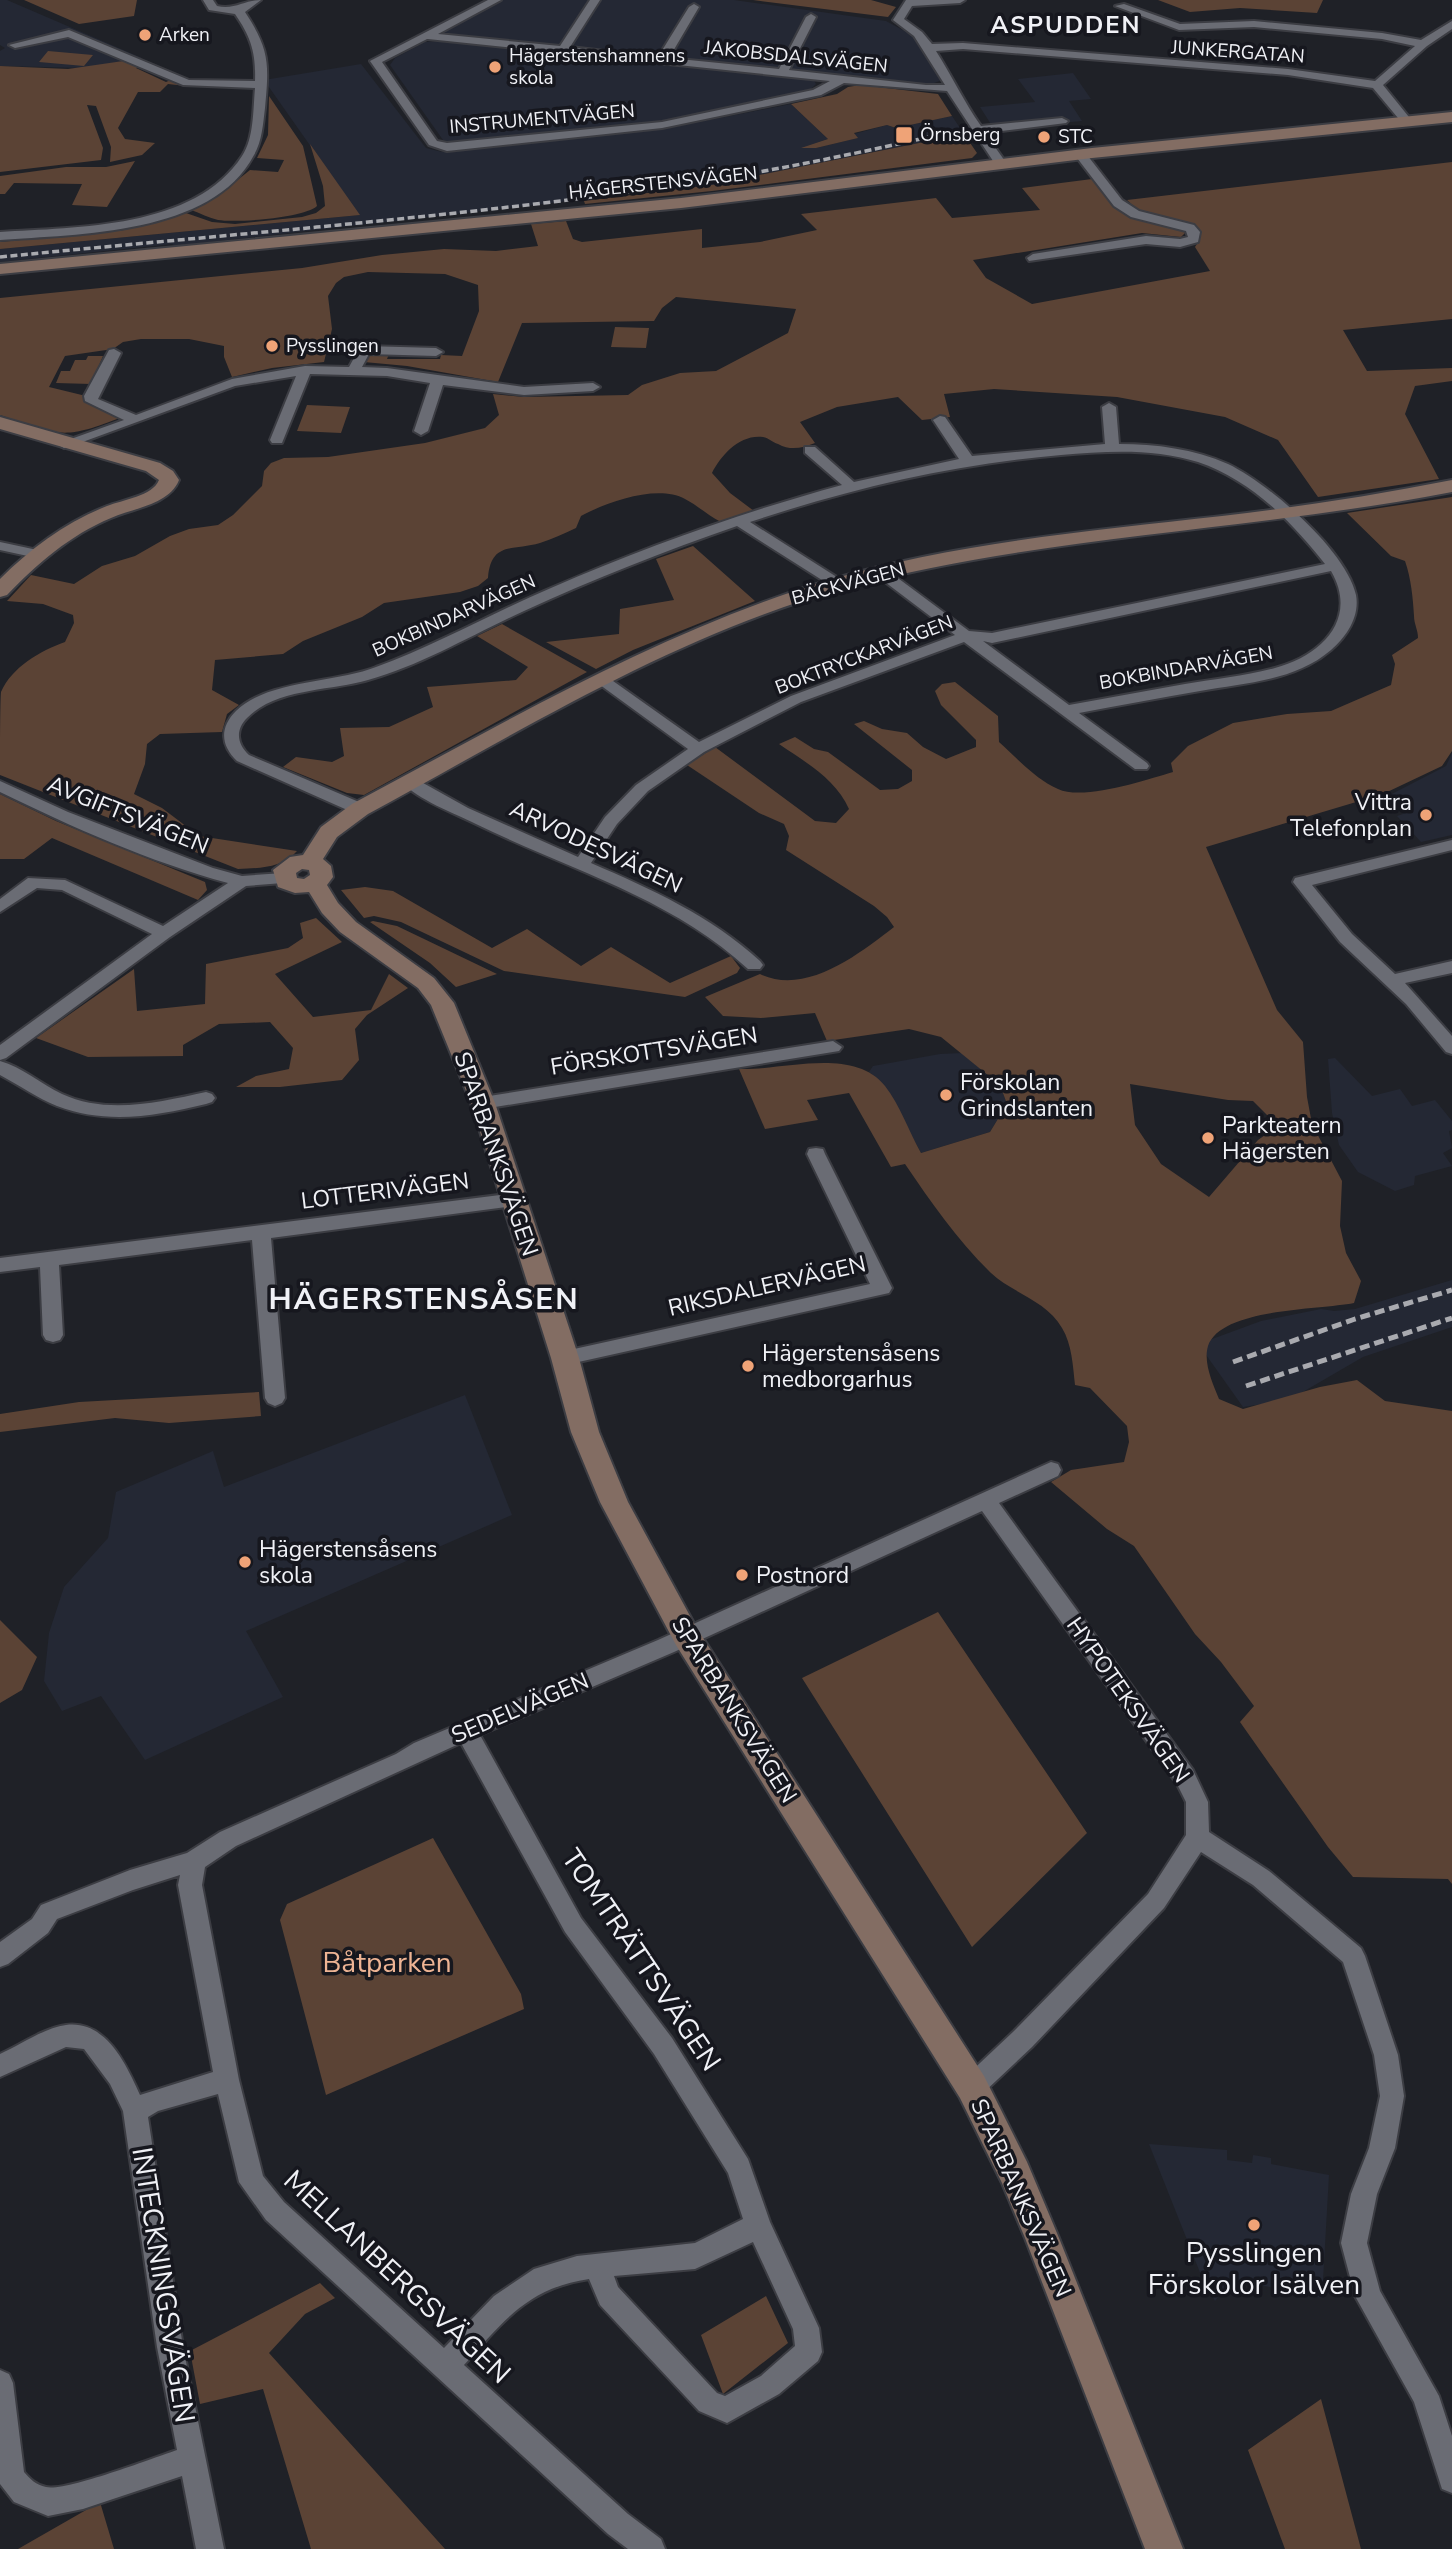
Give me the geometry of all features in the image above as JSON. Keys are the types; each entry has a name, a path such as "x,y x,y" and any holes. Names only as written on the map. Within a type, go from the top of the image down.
{"street":[{"path":"208,0 207,3 213,8 238,10 251,6 256,0"},
{"name":"INSTRUMENTVÄGEN","path":"496,0 376,61 433,144 447,147 662,125 817,93 842,79"},
{"path":"563,50 595,0"},
{"path":"960,0 910,1 898,20 918,34 929,48 949,80 951,88 1001,163"},
{"path":"1120,6 1180,27 1254,24 1382,36 1423,44"},
{"path":"662,60 694,7"},
{"path":"0,236 100,227 143,220 182,209 206,197 229,179 246,160 253,145 260,85 258,43 238,10"},
{"path":"783,72 811,18"},
{"path":"1405,119 1377,85 1423,44 1452,23"},
{"path":"15,45 69,33 187,83 260,85"},
{"name":"JAKOBSDALSVÄGEN","path":"428,36 951,88"},
{"name":"JUNKERGATAN","path":"929,48 963,46 1287,72 1377,85"},
{"name":"HÄGERSTENSVÄGEN","path":"0,269 705,201 1001,163 1328,128 1348,129 1452,111"},
{"name":"HÄGERSTENSVÄGEN","path":"1405,119 1452,117"},
{"path":"978,130 1062,121"},
{"path":"1032,258 1146,240 1180,243 1194,239 1194,232 1190,228 1135,214 1118,203 1080,155"},
{"path":"355,369 365,351 436,352"},
{"path":"114,353 91,396 92,401 136,420"},
{"path":"64,444 232,383 305,370 355,369 524,391 593,387"},
{"path":"277,440 305,370"},
{"path":"421,431 438,380"},
{"path":"1109,407 1112,447"},
{"path":"940,420 968,461"},
{"path":"0,423 64,444 153,467 169,480 160,493 97,517 37,554 0,591"},
{"name":"BOKBINDARVÄGEN","path":"360,809 243,758 231,745 230,737 234,724 251,706 269,698 362,677 393,666 570,585 739,521 852,487 968,461 1112,447 1154,449 1196,457 1223,467 1251,484 1287,512 1335,566 1349,595 1349,614 1340,634 1325,650 1297,666 1279,672 1068,710"},
{"path":"810,450 852,487"},
{"name":"BÄCKVÄGEN","path":"312,872 329,832 360,809 601,679 736,618 838,584 1014,548 1287,512 1452,486"},
{"path":"739,521 838,584"},
{"path":"0,546 37,554"},
{"name":"BOKTRYCKARVÄGEN","path":"583,863 611,821 642,788 698,749 796,699 968,635 992,638 1335,566"},
{"path":"882,573 1141,766"},
{"path":"601,679 698,749"},
{"name":"ARVODESVÄGEN","path":"410,782 453,807 583,863 690,915 736,946 754,965"},
{"name":"AVGIFTSVÄGEN","path":"0,786 62,816 207,872 242,881"},
{"path":"1451,846 1301,882 1346,938 1412,1000 1452,1048"},
{"path":"0,1054 164,933 242,881 283,878 284,870 292,864 312,872"},
{"name":"SPARBANKSVÄGEN","path":"312,872 330,908 348,927 406,967 437,995 483,1103 565,1357 571,1387 592,1454 645,1566 686,1636 972,2087 1015,2174 1042,2238 1164,2549"},
{"path":"0,907 34,882 65,885 164,933"},
{"path":"1391,981 1452,967"},
{"name":"FÖRSKOTTSVÄGEN","path":"483,1103 833,1047"},
{"path":"0,1067 61,1100 89,1109 117,1113 144,1111 206,1098"},
{"name":"RIKSDALERVÄGEN","path":"565,1357 882,1288 816,1154"},
{"name":"LOTTERIVÄGEN","path":"0,1265 515,1200"},
{"path":"261,1231 275,1398"},
{"path":"49,1259 53,1335"},
{"name":"SEDELVÄGEN","path":"0,1956 40,1926 49,1912 130,1880 194,1861 228,1839 986,1502 1051,1470"},
{"name":"HYPOTEKSVÄGEN","path":"986,1502 1185,1777 1197,1802 1198,1837"},
{"name":"TOMTRÄTTSVÄGEN","path":"466,1731 573,1925 663,2046 739,2168 758,2225 806,2328 809,2352 770,2385 727,2410 708,2402 609,2296 597,2267"},
{"path":"972,2087 1023,2039 1156,1901 1198,1837 1261,1878 1353,1956 1386,2055 1392,2096 1382,2148 1364,2194 1354,2244 1368,2295 1426,2396 1452,2479"},
{"name":"MELLANBERGSVÄGEN","path":"194,1861 190,1885 228,2080 252,2182 275,2211 444,2367 618,2524 651,2549"},
{"name":"INTECKNINGSVÄGEN","path":"0,2066 64,2036 82,2036 93,2041 119,2076 135,2111 168,2335 210,2549"},
{"path":"135,2111 152,2101 228,2080"},
{"path":"444,2367 504,2306 541,2278 597,2267 688,2257 719,2246 758,2225"},
{"path":"0,2383 11,2478 23,2492 48,2501 83,2495 192,2459"}],"shaded area":[{"path":"0,0 7,0 142,58 87,68 0,66 0,51 5,48 0,45"},
{"path":"502,0 734,0 886,21 912,35 942,80 929,85 441,34"},
{"path":"439,41 813,79 816,84 811,89 660,121 451,142 443,140 390,65 395,58 425,42"},
{"path":"361,64 426,148 442,152 664,129 791,104 828,139 806,147 816,148 857,138 854,134 887,125 896,128 952,116 964,134 735,182 175,246 172,244 0,262 0,249 359,215 264,80"},
{"path":"1073,73 1091,99 1069,101 1082,121 994,129 980,107 1035,102 1018,79"},
{"name":"Vittra Telefonplan","path":"1452,753 1452,835 1421,842 1397,816 1403,814 1384,798 1446,766"},
{"name":"Förskolan Grindslanten","path":"962,1053 1000,1085 1007,1104 990,1132 921,1153 884,1086 869,1072 873,1066 940,1054"},
{"path":"1335,1058 1372,1096 1400,1089 1412,1106 1435,1100 1452,1121 1452,1130 1449,1131 1452,1148 1443,1153 1452,1166 1415,1176 1414,1185 1395,1191 1358,1172 1339,1145 1332,1113 1328,1059"},
{"path":"1452,1280 1452,1327 1363,1357 1289,1400 1243,1407 1204,1352 1204,1342 1261,1321 1321,1309 1355,1309"},
{"name":"Hägerstensåsens skola","path":"465,1395 512,1515 246,1631 283,1697 145,1760 101,1696 62,1711 44,1681 49,1633 64,1587 108,1538 116,1492 213,1451 224,1487"},
{"name":"Pysslingen Förskolor Isälven","path":"1149,2144 1227,2150 1227,2160 1252,2163 1253,2155 1271,2158 1271,2164 1329,2175 1322,2298 1232,2279 1215,2301 1201,2275"}],"green space":[{"path":"24,0 137,0 134,16 79,24"},
{"path":"753,0 871,0 896,7 888,17"},
{"path":"1158,0 1323,0 1317,13 1240,8 1190,12"},
{"path":"48,51 93,55 84,66 39,62"},
{"path":"130,60 142,65 136,68 166,82 173,79 186,86 168,84 160,92 138,92 118,128 125,139 155,143 142,155 110,162 111,147 96,106 87,105 103,148 101,160 0,172 0,66 68,69"},
{"path":"860,85 938,94 952,116 896,128 887,125 854,133 858,138 816,148 801,148 828,139 791,104 837,94 848,87"},
{"path":"269,96 303,146 317,206 299,214 240,221 218,220 191,210 250,170 278,172 284,160 257,158 268,135"},
{"path":"964,134 977,153 972,158 712,191 585,204 584,201 735,182"},
{"path":"310,144 360,215 0,249 0,242 124,230 186,213 212,222 235,224 316,213 325,206 323,186"},
{"path":"135,161 107,207 72,205 82,184 14,183 5,194 0,194 0,176 66,167 106,167"},
{"path":"1452,162 1452,319 1343,330 1367,371 1452,368 1452,381 1415,386 1405,414 1439,479 1318,497 1278,440 1225,417 1117,397 994,389 944,394 950,417 922,420 898,397 837,407 800,422 815,443 792,448 755,437 739,442 721,459 712,473 730,493 754,511 721,522 689,501 674,495 661,493 632,497 604,505 581,516 576,528 563,534 499,553 490,566 488,578 478,586 460,592 384,603 362,617 303,641 283,654 215,660 212,690 239,705 227,714 222,732 160,734 147,744 145,764 134,794 162,808 199,836 297,851 285,861 263,867 238,869 0,775 1,692 19,668 46,650 65,642 74,623 73,615 43,604 7,601 31,575 74,584 102,566 135,556 170,536 189,529 218,525 233,515 262,486 264,471 271,463 284,458 328,457 425,443 485,428 499,415 493,394 524,397 628,395 642,385 680,373 716,371 788,333 796,309 676,297 662,308 654,321 522,323 498,382 407,366 364,362 367,356 389,354 387,359 440,359 441,355 462,356 479,311 478,285 445,274 368,272 344,277 336,283 328,296 332,329 324,362 272,368 232,377 224,357 224,346 189,339 141,339 123,342 113,349 65,356 49,387 86,396 87,402 122,417 86,430 61,432 49,431 0,415 0,298 302,268 382,255 444,249 496,251 538,246 531,224 566,221 573,239 582,242 702,229 702,248 760,242 817,230 801,214 936,198 952,218 1040,210 1022,188 1092,179 1111,202 1183,228 1185,233 1181,237 1142,233 973,260 986,278 1032,304 1210,271 1195,247 1200,236 1195,226 1139,211 1127,200"},
{"path":"615,327 649,328 646,348 611,347"},
{"path":"88,356 103,356 91,384 56,383 61,371 70,371 75,360 86,360"},
{"path":"307,405 350,407 341,433 297,431"},
{"path":"1452,497 1452,751 1442,766 1383,794 1206,847 1277,1010 1303,1042 1312,1124 1342,1181 1340,1226 1346,1253 1361,1281 1354,1303 1273,1313 1231,1324 1217,1334 1208,1346 1207,1359 1209,1373 1219,1399 1243,1409 1320,1387 1357,1380 1385,1401 1452,1411 1452,1884 1448,1879 1353,1877 1328,1847 1240,1722 1254,1706 1221,1662 1195,1634 1134,1546 1107,1529 1051,1482 1071,1470 1124,1462 1129,1442 1127,1426 1090,1388 1075,1385 1068,1341 1055,1318 991,1273 945,1220 905,1164 891,1167 849,1093 807,1100 818,1120 765,1129 739,1069 816,1063 855,1067 871,1074 890,1093 921,1153 990,1132 1007,1104 1000,1085 941,1037 909,1029 827,1041 815,1013 761,1018 723,1016 705,997 760,974 795,980 813,976 848,960 894,927 874,906 786,850 789,836 784,824 759,813 687,765 715,747 815,821 836,823 849,809 843,798 819,772 779,744 795,737 814,749 828,752 880,790 898,789 912,781 912,770 854,724 864,721 882,729 907,733 923,747 946,759 976,747 976,740 941,705 935,691 942,684 955,682 998,716 999,742 1034,774 1058,789 1083,793 1098,791 1173,772 1171,763 1188,746 1233,723 1287,714 1331,711 1391,685 1395,664 1392,655 1418,638 1409,574 1405,561 1391,556 1347,513","holes":["1130,1084 1228,1100 1253,1101 1278,1126 1258,1140 1209,1197 1161,1164 1135,1125"]},
{"path":"693,546 755,601 633,650 596,669 546,642 619,634 620,609 674,600 656,559"},
{"path":"502,624 587,672 364,795 347,793 283,767 296,757 332,762 344,756 340,728 389,727 433,707 427,687 516,680 528,667 477,636"},
{"path":"0,794 56,821 205,882 207,890 198,900 52,838 24,859 0,859"},
{"path":"365,887 393,891 492,948 527,929 581,966 611,947 670,983 731,956 740,968 737,973 685,997 504,971 401,922 374,916 364,918 341,890"},
{"path":"316,918 342,942 275,974 313,1017 371,1010 389,974 408,988 367,1015 355,1029 359,1060 342,1080 280,1087 236,1087 256,1076 289,1069 293,1048 270,1022 219,1024 183,1045 183,1056 88,1057 36,1038 134,969 137,1011 205,1004 206,964 288,948 303,938 300,923"},
{"path":"370,922 397,926 497,974 456,987 430,963"},
{"path":"259,1392 261,1416 169,1423 115,1418 0,1432 0,1414 79,1402"},
{"path":"938,1612 1087,1833 972,1947 802,1678"},
{"path":"0,1620 37,1657 22,1690 0,1703"},
{"name":"Båtparken","path":"433,1838 521,1994 524,2009 326,2095 280,1920 287,1904"},
{"path":"320,2283 335,2298 305,2314 269,2353 445,2549 311,2549 263,2389 200,2404 190,2351"},
{"path":"766,2296 788,2343 723,2394 701,2335"},
{"path":"1321,2399 1361,2549 1285,2549 1248,2450"},
{"path":"100,2502 114,2549 18,2549"}],"railway":[{"path":"0,257 412,218 576,199 772,170 960,130"},
{"path":"1233,1362 1355,1319 1452,1290"},
{"path":"1246,1386 1452,1318"}],"place":[{"name":"Arken","path":"145,35"},
{"name":"Hägerstenshamnens skola","path":"495,67"},
{"name":"Örnsberg","path":"904,135"},
{"name":"STC","path":"1044,137"},
{"name":"Pysslingen","path":"272,346"},
{"name":"Vittra Telefonplan","path":"1426,815"},
{"name":"Förskolan Grindslanten","path":"946,1095"},
{"name":"Parkteatern Hägersten","path":"1208,1138"},
{"name":"Hägerstensåsens medborgarhus","path":"748,1366"},
{"name":"Hägerstensåsens skola","path":"245,1562"},
{"name":"Postnord","path":"742,1575"},
{"name":"Pysslingen Förskolor Isälven","path":"1254,2225"}],"district":[{"name":"ASPUDDEN","path":"1066,25"},
{"name":"HÄGERSTENSÅSEN","path":"424,1299"}]}
